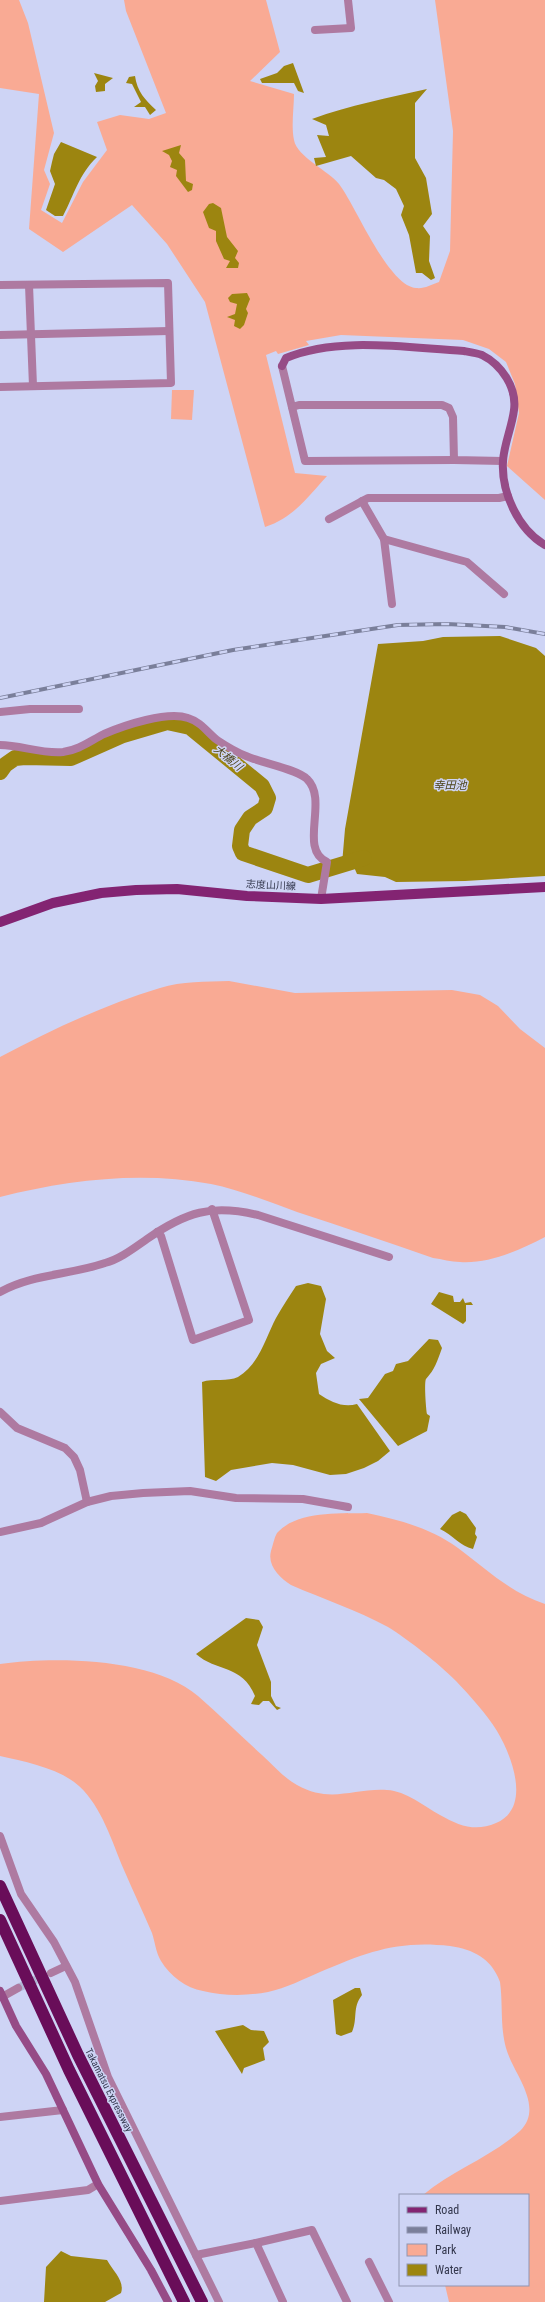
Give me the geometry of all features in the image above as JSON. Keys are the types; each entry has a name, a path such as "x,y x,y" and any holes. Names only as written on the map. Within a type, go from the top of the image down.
{"highway":[{"name":"Takamatsu Expressway","path":"0,1886 75,2048 202,2302"},
{"path":"0,1920 69,2070 184,2302"}],"main road":[{"name":"志度山川線","path":"0,922 53,903 101,893 136,890 177,889 247,896 321,899 545,887"}],"street":[{"path":"315,30 351,28 348,0"},
{"path":"0,285 168,283 171,383 0,387"},
{"path":"29,285 33,386"},
{"path":"0,335 169,331"},
{"path":"503,461 305,461 282,366 286,358 295,354 313,349 352,346 464,351 482,355 508,379 513,394 514,409 503,461 504,478 508,496 525,527 545,545"},
{"path":"292,406 442,405 449,408 454,416 454,460"},
{"path":"329,519 368,498 499,498 508,496"},
{"path":"362,501 384,539 392,604"},
{"path":"384,539 467,562 504,594"},
{"path":"0,712 30,709 79,709"},
{"path":"0,745 62,752 77,749 104,734 154,718 171,715 188,718 199,723 216,740 238,753 259,762 300,773 309,780 316,810 313,838 315,852 321,860 326,862 321,899"},
{"path":"157,1232 161,1236 193,1340 249,1320 212,1209"},
{"path":"0,1292 11,1286 45,1276 80,1271 107,1263 134,1248 176,1220 196,1212 212,1209 238,1210 258,1215 389,1257"},
{"path":"0,1412 17,1428 65,1448 74,1457 80,1470 87,1502"},
{"path":"0,1532 41,1523 87,1502 110,1496 190,1490 236,1498 303,1499 348,1507"},
{"path":"0,1836 22,1894 54,1942 75,1982 108,2077 219,2302"},
{"path":"51,1973 66,1966"},
{"path":"18,1988 1,1994 16,2026 46,2074 98,2184 151,2270 168,2302"},
{"path":"0,2117 63,2110"},
{"path":"0,2201 88,2190 98,2184"},
{"path":"196,2255 312,2230 347,2302"},
{"path":"256,2243 283,2302"},
{"path":"369,2262 390,2302"}],"green space":[{"path":"0,0 19,0 28,23 54,133 44,170 50,184 41,210 62,223 83,182 107,150 97,122 120,115 149,119 166,113 126,11 124,0 266,0 280,52 250,81 294,94 293,129 296,146 307,158 339,184 373,244 395,274 405,284 416,288 422,288 439,282 450,251 453,131 435,0 545,0 545,500 507,466 519,413 515,384 506,362 489,349 463,340 341,335 306,341 309,345 278,354 276,351 266,355 295,473 327,476 292,512 275,523 265,527 205,302 167,244 132,205 63,252 29,229 39,94 0,88"},
{"path":"172,390 194,390 192,420 171,419"},
{"path":"229,981 295,993 452,990 480,995 498,1006 520,1029 545,1048 545,1237 504,1255 482,1261 457,1262 433,1258 254,1196 211,1184 184,1180 158,1178 104,1179 52,1186 0,1197 0,1057 78,1019 119,1002 160,988 194,982"},
{"path":"367,1513 403,1522 426,1530 448,1541 521,1594 545,1604 545,2302 449,2302 445,2286 529,2286 529,2194 424,2194 447,2178 509,2140 520,2131 527,2121 529,2111 525,2090 510,2058 504,2040 500,1982 487,1961 481,1956 458,1947 431,1945 398,1946 368,1953 288,1986 268,1992 227,1995 211,1993 191,1987 169,1972 159,1958 152,1933 106,1825 87,1794 71,1780 52,1770 31,1763 0,1756 0,1664 48,1660 104,1663 131,1667 156,1674 179,1683 206,1703 288,1779 309,1791 321,1794 342,1794 375,1790 394,1791 408,1796 447,1819 461,1825 475,1827 489,1826 507,1816 513,1806 516,1794 516,1781 513,1767 503,1742 493,1724 456,1681 423,1652 388,1627 352,1610 291,1585 275,1571 270,1556 277,1533 296,1520 332,1514"}],"water":[{"path":"293,63 304,93 298,91 294,83 262,83 260,79 277,73 284,66"},
{"path":"94,73 113,78 105,84 105,91 96,92 95,86 98,81"},
{"path":"135,76 142,95 156,110 150,115 145,107 134,107 141,102 132,84 126,83 129,77"},
{"path":"427,89 415,103 415,158 426,178 432,214 423,226 430,236 429,261 435,278 431,280 422,273 416,273 409,235 401,215 404,206 396,189 384,180 376,178 351,156 316,166 314,158 326,157 317,135 329,136 326,125 312,119 355,106"},
{"path":"61,142 97,157 81,178 63,216 55,216 46,210 55,184 50,171 54,154"},
{"path":"181,145 179,153 185,160 186,181 193,184 192,190 188,192 176,176 177,170 170,167 172,161 169,155 162,151"},
{"path":"213,203 221,208 227,237 238,251 235,258 239,263 238,268 226,268 230,261 224,259 216,241 216,231 209,228 203,212 209,204"},
{"path":"247,293 250,299 246,309 248,313 244,325 240,329 234,326 235,320 227,317 235,314 237,304 230,302 228,298 232,294"},
{"name":"幸田池","path":"500,636 536,648 545,656 545,876 465,881 396,882 385,877 357,874 354,867 342,864 345,829 378,644 423,641 443,637"},
{"path":"308,1283 321,1286 326,1299 320,1334 327,1351 335,1358 321,1364 316,1373 319,1394 337,1404 357,1404 390,1451 378,1461 364,1468 346,1474 330,1475 293,1465 272,1463 231,1470 216,1481 205,1477 202,1382 234,1378 245,1372 257,1358 276,1318 296,1286"},
{"path":"439,1292 453,1296 454,1302 460,1302 463,1298 465,1303 471,1302 473,1305 466,1305 466,1321 463,1324 431,1304"},
{"path":"429,1339 438,1340 442,1348 436,1365 425,1381 427,1414 430,1416 427,1431 398,1446 359,1399 368,1398 385,1374 393,1371 396,1364 408,1361"},
{"path":"460,1511 466,1514 476,1528 475,1534 477,1537 473,1549 468,1548 440,1529 452,1515"},
{"path":"246,1618 259,1620 263,1627 257,1645 271,1682 271,1696 276,1706 281,1708 277,1710 269,1701 263,1701 259,1705 251,1704 255,1696 250,1686 243,1678 236,1673 204,1660 196,1654"},
{"path":"355,1988 360,1988 362,1995 357,2004 354,2027 352,2032 341,2036 336,2034 333,2000"},
{"path":"243,2025 251,2030 264,2031 269,2042 263,2048 265,2060 244,2068 242,2074 215,2031"},
{"path":"61,2251 71,2256 107,2260 120,2280 122,2289 121,2293 105,2302 44,2302 46,2267"}],"waterway":[{"name":"大橋川","path":"0,772 5,765 15,758 71,758 123,735 167,722 190,727 262,786 268,798 265,808 250,818 242,830 240,846 243,853 308,875 364,858"}],"tunnel":[{"path":"18,1988 46,1975"}],"railway":[{"path":"0,698 233,650 398,625 447,624 505,627 545,634"}]}
